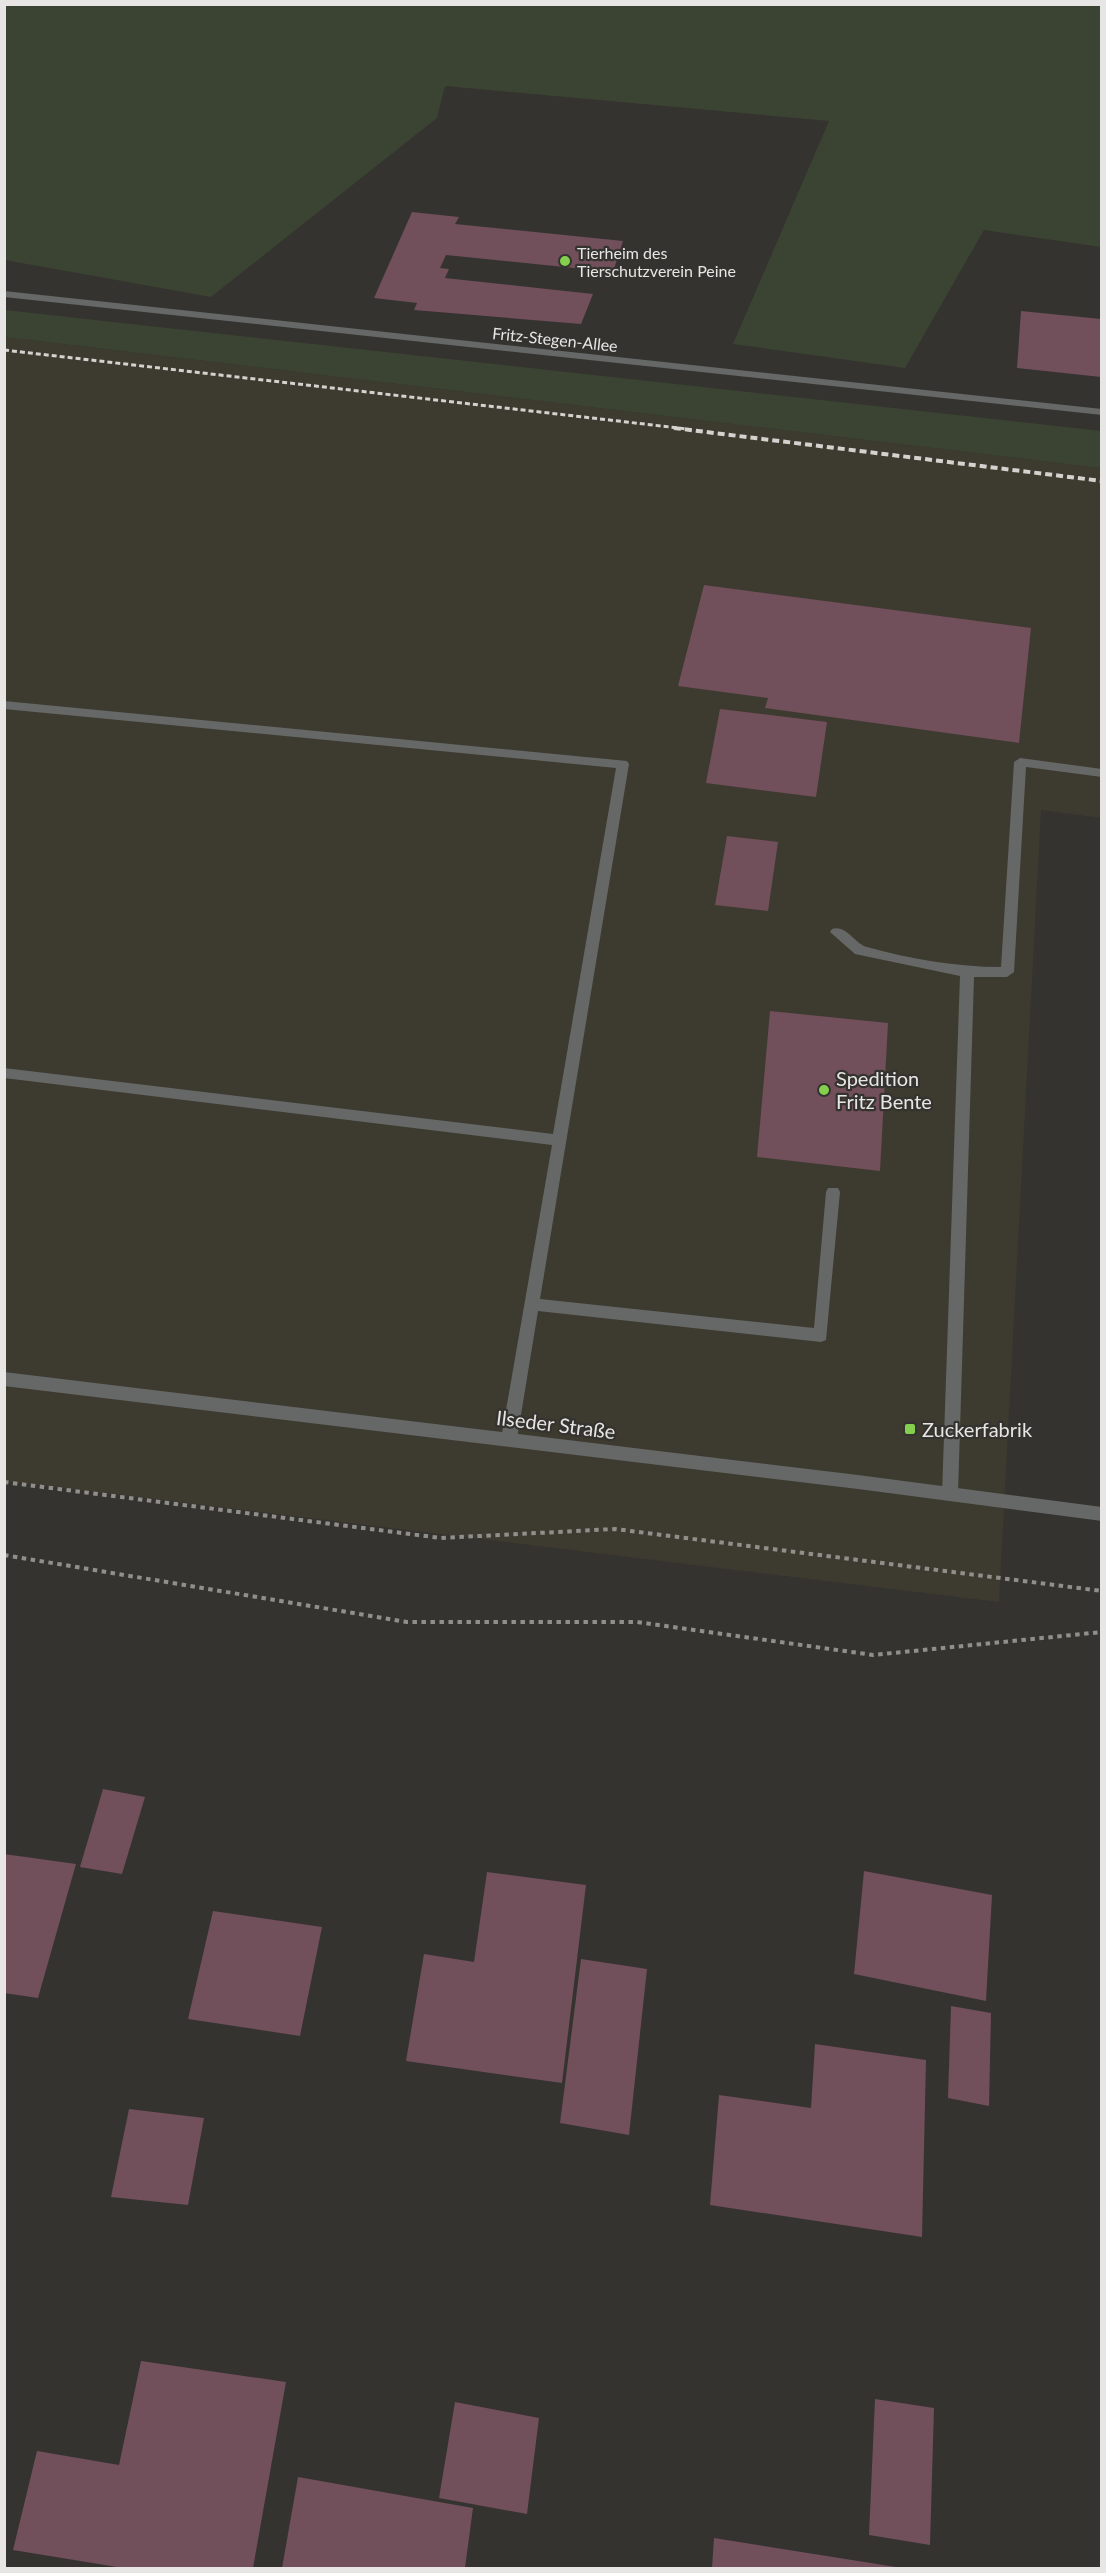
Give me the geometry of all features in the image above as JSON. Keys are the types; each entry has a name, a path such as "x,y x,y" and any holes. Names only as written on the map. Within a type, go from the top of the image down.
{"street":[{"name":"Fritz-Stegen-Allee","path":"4,294 1101,412"},
{"path":"4,705 623,764 509,1439"},
{"path":"837,932 860,951 967,972 1007,972 1020,762 1101,773"},
{"path":"950,1494 967,972"},
{"path":"4,1073 559,1140"},
{"path":"531,1304 821,1335 833,1192"},
{"name":"Ilseder Straße","path":"4,1379 509,1439 1101,1514"}],"path":[{"path":"4,1482 441,1538 615,1529 1101,1591"},
{"path":"4,1555 407,1622 637,1622 873,1655 1101,1632"}],"shaded area":[{"path":"5,337 1101,468 1101,818 1041,810 999,1602 5,1481"}],"green space":[{"path":"4,5 1101,5 1101,247 984,230 905,368 733,344 829,121 445,86 437,118 211,297 5,260"},
{"path":"5,310 1101,431 1101,468 5,337"}],"building":[{"name":"Tierheim des Tierschutzverein Peine","path":"412,212 459,217 455,224 623,241 613,272 446,255 440,268 449,269 445,278 593,294 581,324 414,310 417,303 374,298"},
{"path":"1021,311 1101,319 1101,377 1017,368"},
{"path":"704,585 1031,628 1019,743 765,708 768,698 678,686"},
{"path":"720,709 827,722 816,797 706,783"},
{"path":"727,836 778,842 768,911 715,905"},
{"name":"Spedition Fritz Bente","path":"770,1011 888,1023 880,1171 757,1157"},
{"path":"103,1789 145,1797 122,1874 80,1867"},
{"path":"4,1854 76,1864 38,1998 4,1993"},
{"path":"864,1871 992,1895 986,2001 854,1974"},
{"path":"487,1872 586,1885 562,2083 406,2061 424,1954 474,1962"},
{"path":"213,1911 322,1927 300,2036 188,2019"},
{"path":"581,1959 647,1969 629,2135 560,2123"},
{"path":"951,2006 991,2013 989,2106 948,2098"},
{"path":"815,2044 926,2060 922,2237 710,2205 719,2095 811,2108"},
{"path":"129,2109 204,2118 188,2205 111,2197"},
{"path":"141,2361 286,2382 253,2568 123,2568 13,2550 37,2451 119,2465"},
{"path":"875,2399 934,2408 930,2545 869,2535"},
{"path":"455,2402 539,2418 527,2514 439,2498"},
{"path":"298,2477 473,2508 465,2568 282,2568"},
{"path":"714,2538 896,2567 896,2568 712,2568"}],"railway":[{"path":"4,350 687,429"},
{"path":"674,428 1102,481"}],"place":[{"name":"Tierheim des Tierschutzverein Peine","path":"565,261"},
{"name":"Spedition Fritz Bente","path":"824,1090"},
{"name":"Zuckerfabrik","path":"910,1429"}]}
